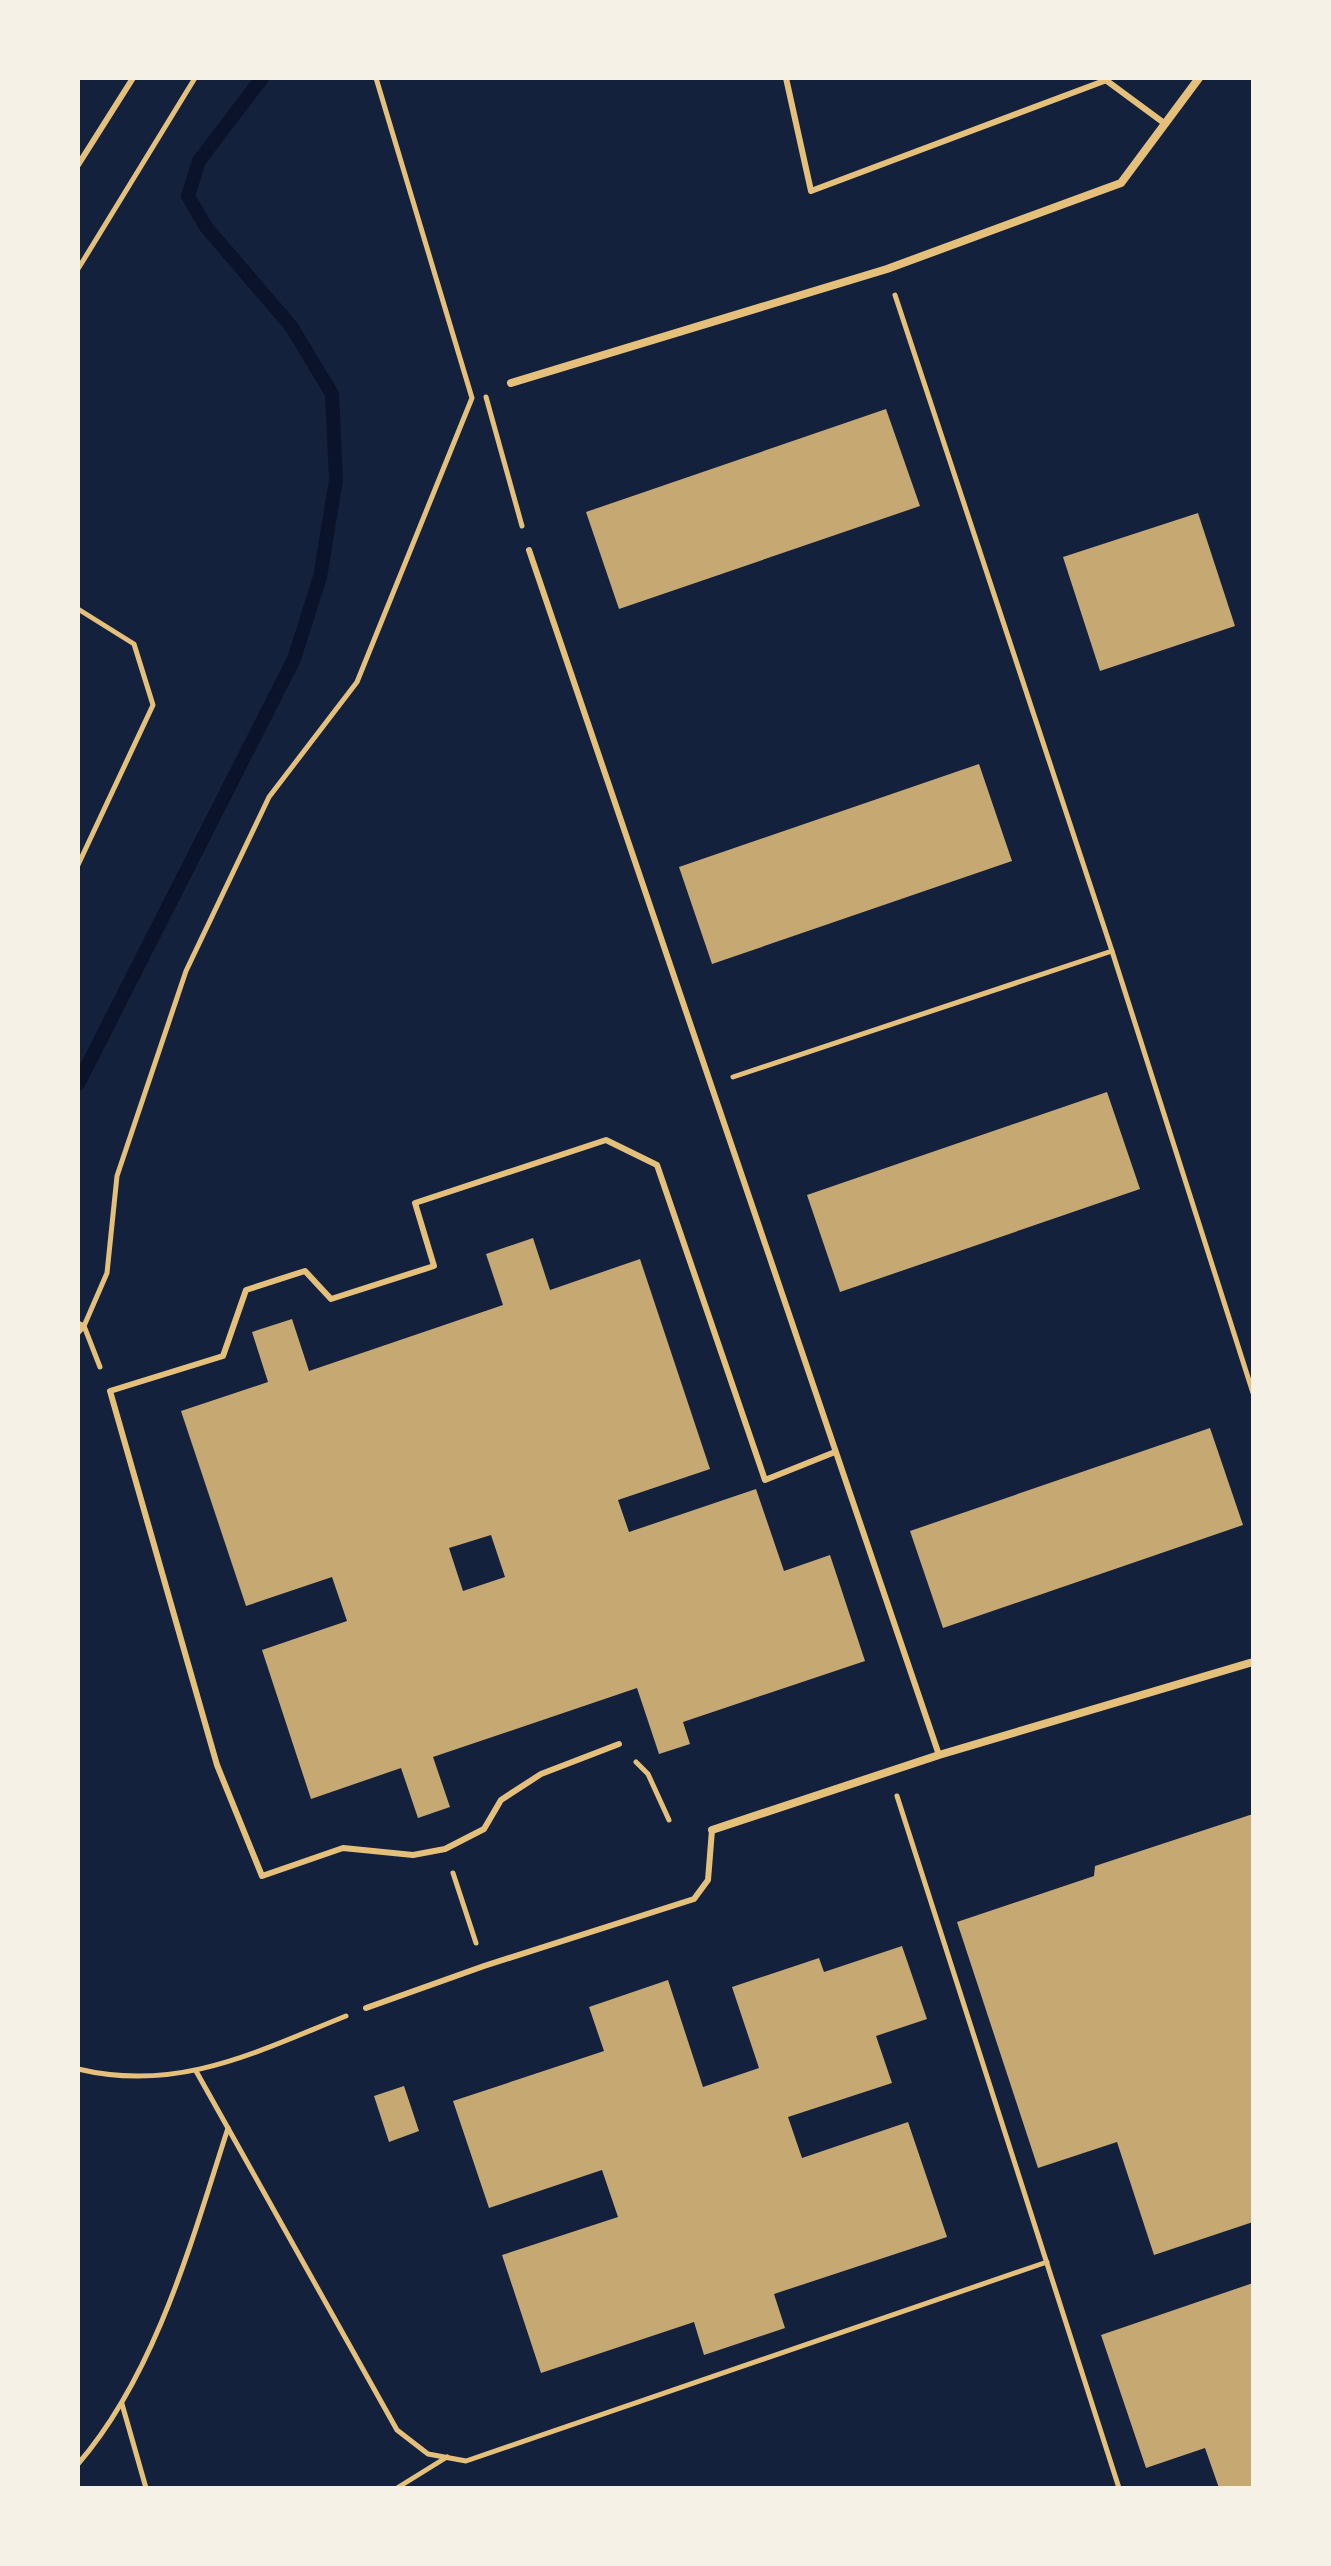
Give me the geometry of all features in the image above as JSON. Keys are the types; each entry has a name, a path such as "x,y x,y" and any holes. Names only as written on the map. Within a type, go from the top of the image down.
{"street":[{"path":"511,383 887,269 1121,183 1199,78"},
{"path":"712,1830 939,1755 1253,1662"}],"lane":[{"path":"78,165 133,78"},
{"path":"786,78 811,191 1104,79 1164,123"},
{"path":"529,550 939,1755"},
{"path":"619,1744 541,1774 501,1800 484,1829 445,1849 413,1855 343,1848 262,1876 217,1765 110,1391 223,1356 246,1290 305,1271 331,1299 434,1266 415,1203 606,1140 657,1165 765,1480 835,1452"},
{"path":"366,2008 484,1966 694,1899 708,1880 712,1830"}],"path":[{"path":"78,269 195,78"},
{"path":"78,1333 107,1273 117,1176 186,971 269,797 357,682 472,398 376,78"},
{"path":"887,269 1112,951 1253,1393"},
{"path":"472,398 486,397 511,383"},
{"path":"486,397 529,550"},
{"path":"78,609 134,644 153,705 78,865"},
{"path":"711,1084 1112,951"},
{"path":"81,1325 110,1391"},
{"path":"619,1744 648,1774 669,1820"},
{"path":"889,1771 1119,2488"},
{"path":"445,1849 484,1966"},
{"path":"78,2069 107,2076 150,2077 196,2071 225,2064 366,2008"},
{"path":"196,2071 397,2430 428,2454 466,2461 1047,2262"},
{"path":"78,2464 102,2437 121,2403 178,2285 228,2128"},
{"path":"121,2403 146,2488"},
{"path":"397,2488 447,2457"}],"building":[{"path":"886,409 920,506 619,609 586,512"},
{"path":"1198,513 1235,626 1100,671 1063,557"},
{"path":"979,764 1012,861 712,964 679,867"},
{"path":"1107,1092 1140,1189 840,1292 807,1195"},
{"path":"533,1238 550,1290 640,1259 710,1469 618,1500 629,1532 756,1489 784,1571 830,1555 865,1661 683,1722 690,1744 659,1754 637,1688 433,1757 450,1807 418,1818 401,1768 311,1799 262,1650 347,1621 332,1577 246,1606 181,1411 268,1382 252,1332 292,1319 309,1371 503,1305 486,1254","holes":["491,1535 505,1577 463,1591 449,1548"]},
{"path":"1210,1428 1243,1525 943,1628 910,1531"},
{"path":"1253,1814 1253,2222 1154,2255 1117,2142 1038,2168 957,1922 1094,1876 1095,1866"},
{"path":"902,1946 927,2019 876,2036 892,2083 788,2117 802,2158 908,2122 947,2237 774,2294 785,2328 704,2355 694,2322 541,2373 502,2255 618,2217 602,2170 489,2208 453,2101 604,2051 589,2007 668,1980 703,2087 759,2068 732,1987 819,1958 824,1972"},
{"path":"404,2086 419,2131 389,2142 374,2096"},
{"path":"1253,2283 1253,2488 1219,2488 1205,2448 1146,2468 1101,2335"}],"waterway":[{"path":"78,1084 294,659 320,577 336,480 332,394 291,326 206,227 188,196 199,161 262,78"}]}
